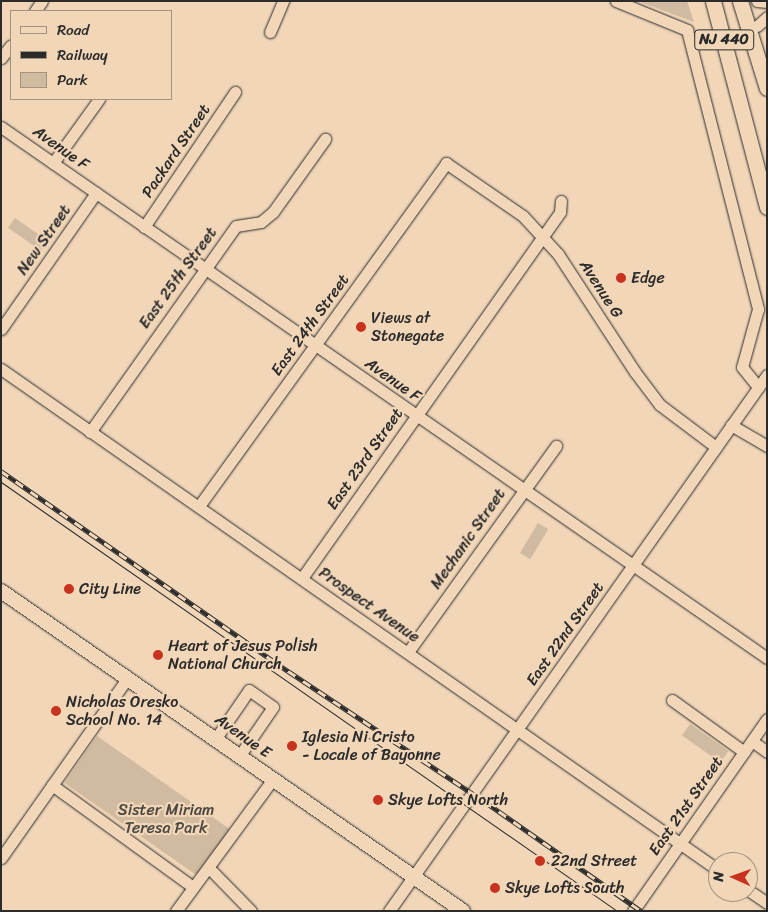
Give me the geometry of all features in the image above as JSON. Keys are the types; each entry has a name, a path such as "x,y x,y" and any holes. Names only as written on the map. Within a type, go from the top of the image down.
{"highway":[{"name":"NJ 440","path":"713,1 767,207"},
{"name":"NJ 440","path":"740,1 767,88"},
{"path":"748,1 762,22 767,76"}],"main road":[{"name":"Avenue E","path":"1,591 464,911"}],"street":[{"path":"270,32 283,1"},
{"path":"616,1 687,30 758,308 742,367 758,387"},
{"path":"757,1 767,2"},
{"path":"1,58 10,46"},
{"name":"Packard Street","path":"144,227 235,92"},
{"path":"53,163 98,100"},
{"name":"Avenue F","path":"1,127 767,658"},
{"name":"East 25th Street","path":"90,432 236,226 261,222 273,212 325,139"},
{"name":"East 24th Street","path":"199,506 446,163"},
{"name":"Avenue G","path":"446,163 523,216 558,254 635,372 660,405 716,447"},
{"name":"New Street","path":"1,329 96,193"},
{"name":"East 23rd Street","path":"302,578 560,212 561,201"},
{"name":"Prospect Avenue","path":"1,369 708,863"},
{"name":"East 22nd Street","path":"389,911 767,375"},
{"path":"731,425 767,446"},
{"name":"Mechanic Street","path":"408,652 523,489 556,446"},
{"path":"1,858 128,677"},
{"path":"216,738 249,690 273,707 240,755"},
{"path":"672,700 744,752"},
{"name":"East 21st Street","path":"633,911 767,719"},
{"path":"752,742 767,752"},
{"path":"176,911 273,779"},
{"path":"52,784 193,887"},
{"path":"209,868 251,911"}],"green space":[{"path":"638,1 687,1 694,22"},
{"path":"15,218 48,241 41,251 8,228"},
{"path":"538,523 548,529 530,559 520,553"},
{"path":"690,724 729,751 720,762 682,735"},
{"name":"Sister Miriam Teresa Park","path":"97,736 232,831 199,877 64,783"}],"tram line":[{"path":"1,482 617,911"}],"railway":[{"path":"1,471 273,661 484,801 641,911"}],"place":[{"name":"Edge","path":"621,278"},
{"name":"Views at Stonegate","path":"361,327"},
{"name":"City Line","path":"69,589"},
{"name":"Heart of Jesus Polish National Church","path":"158,655"},
{"name":"Nicholas Oresko School No. 14","path":"56,711"},
{"name":"Iglesia Ni Cristo - Locale of Bayonne","path":"292,746"},
{"name":"Skye Lofts North","path":"378,800"},
{"name":"22nd Street","path":"540,861"},
{"name":"Skye Lofts South","path":"495,888"}]}
